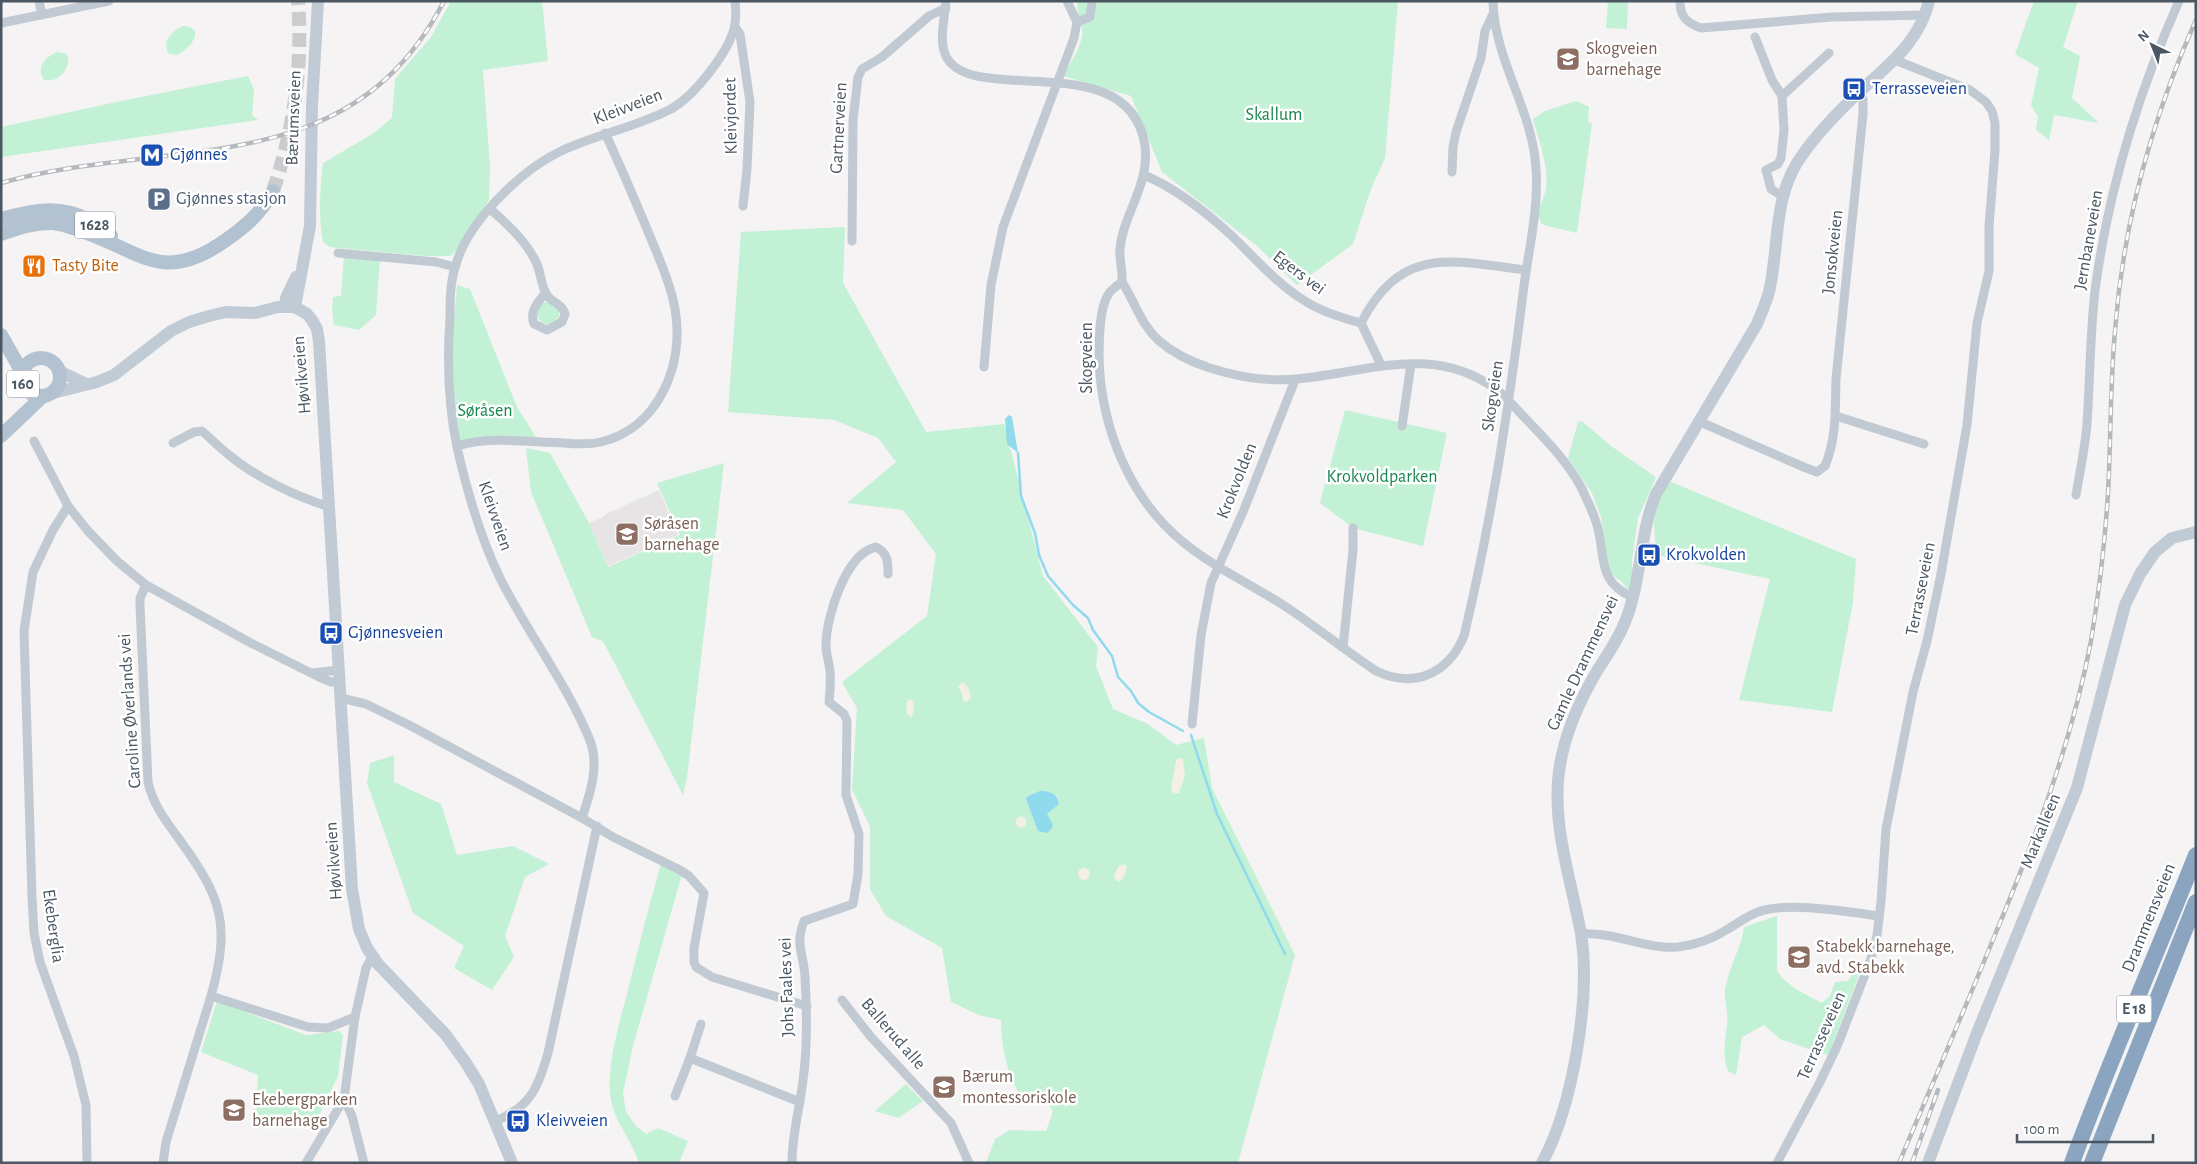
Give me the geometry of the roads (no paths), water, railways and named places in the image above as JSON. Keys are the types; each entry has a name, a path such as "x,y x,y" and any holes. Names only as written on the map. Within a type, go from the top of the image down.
{"highway":[{"name":"Drammensveien","path":"2072,1163 2091,1111 2155,959 2196,855"},
{"name":"E 18","path":"2092,1163 2196,902"}],"main road":[{"name":"Bærumsveien","path":"290,307 310,226 312,105 318,1"},
{"name":"Gamle Drammensvei","path":"1542,1163 1562,1117 1578,1038 1584,980 1580,934 1560,828 1558,799 1559,768 1566,737 1577,711 1617,638 1634,598 1644,534 1651,506 1664,479 1757,324 1764,308 1769,292 1782,196 1787,180 1801,155 1836,115 1895,60 1915,37 1926,15 1929,1"},
{"path":"129,251 144,259 155,262 178,262 198,257 216,247 253,219 273,192"},
{"name":"1628","path":"1,219 44,210 72,214 91,222 129,251"},
{"name":"1628","path":"1,234 29,225 55,223 89,233 129,251"},
{"path":"47,395 114,375 171,331 189,322 226,312 255,313 290,307"},
{"name":"Høvikveien","path":"290,307 312,320 317,329 319,340 354,907 363,940 372,957 434,1022 455,1047 479,1084 512,1163"},
{"path":"1,335 22,372"},
{"path":"10,348 33,360"},
{"name":"160","path":"1,436 60,381 59,371 50,360 43,358 26,364 22,372 24,386 17,420"},
{"path":"59,371 86,384"},
{"name":"160","path":"24,386 32,395 47,395"},
{"name":"Markalleen","path":"1928,1163 1977,1032 2077,788 2125,605 2140,574 2156,552 2172,538 2196,532"}],"street":[{"path":"39,1 42,15"},
{"path":"1,23 109,1"},
{"name":"Kleivveien","path":"582,818 590,795 595,766 591,743 559,681 500,578 472,505 457,446 451,411 448,374 450,307 455,267 469,238 490,209 510,187 539,164 560,152 605,133 671,109 687,98 728,46 735,27 735,1"},
{"path":"984,366 988,307 996,251 1003,227 1074,38 1076,22 1067,1"},
{"path":"1076,22 1090,17 1092,1"},
{"name":"Skogveien","path":"1122,282 1106,297 1100,338 1100,370 1104,408 1113,438 1131,479 1152,510 1184,543 1281,604 1376,671 1389,677 1414,679 1427,675 1451,660 1458,650 1469,616 1506,425 1537,193 1534,148 1526,115 1502,52 1493,14 1493,1"},
{"path":"1680,1 1680,13 1684,20 1701,28 1832,17 1926,15"},
{"name":"Jernbaneveien","path":"2076,495 2087,423 2095,294 2108,213 2121,158 2141,95 2179,1"},
{"path":"946,4 943,42 945,54 951,63 959,69 985,76 1100,90 1117,98 1132,114 1142,134 1145,147 1144,175 1120,249 1123,271 1122,282 1130,294 1142,322 1166,346 1180,356 1200,365 1242,377 1294,380 1329,376 1381,365 1431,364 1454,369 1487,384 1508,400 1556,451 1573,474 1594,516 1599,533 1602,560 1608,578 1615,586 1634,598"},
{"name":"Gartnerveien","path":"852,241 853,120 858,77 862,69 882,57 929,16 946,4"},
{"name":"Skogveien","path":"1452,172 1452,148 1456,132 1476,77 1485,30 1493,14"},
{"name":"Kleivjordet","path":"735,27 740,34 750,102 747,169 743,206"},
{"path":"1755,37 1772,80 1782,96 1784,130 1781,158 1778,164 1766,170 1771,189 1782,196"},
{"path":"1782,96 1829,53"},
{"name":"Terrasseveien","path":"1777,1163 1820,1082 1856,1001 1871,959 1879,916 1888,815 1913,692 1928,641 1941,574 1967,426 1977,323 1989,271 1989,227 1995,150 1995,123 1992,111 1986,102 1965,87 1895,60"},
{"name":"Jonsokveien","path":"1698,422 1751,446 1817,472 1825,466 1836,416 1836,379 1863,114 1863,100 1860,91"},
{"path":"457,446 490,441 576,444 600,442 618,436 644,418 662,396 668,383 676,344 675,310 660,262 605,133"},
{"name":"Egers vei","path":"1144,175 1188,201 1230,234 1286,288 1306,302 1323,311 1361,323"},
{"path":"490,209 510,226 536,262 545,293"},
{"path":"338,253 436,262 455,267"},
{"path":"1381,365 1361,323 1382,290 1397,277 1431,262 1449,261 1526,270"},
{"path":"1402,426 1410,364"},
{"name":"Krokvolden","path":"1219,566 1243,512 1294,380"},
{"path":"1836,416 1924,444"},
{"path":"173,443 194,432 202,431 229,456 256,473 310,501 330,507"},
{"path":"34,441 68,506 111,555 146,585 249,642 312,673 339,676"},
{"name":"Ekeberglia","path":"68,506 53,530 33,572 28,597 23,654 34,933 47,984 74,1056 81,1081 86,1105 87,1163"},
{"path":"1343,647 1353,550 1353,528"},
{"name":"Johs Faales vei","path":"792,1163 795,1127 804,1078 807,1006 798,937 804,921 853,904 858,874 859,834 846,795 847,721 844,714 829,702 830,672 826,644 828,627 838,591 863,552 876,547 881,550 888,559 888,574"},
{"path":"1192,724 1201,635 1210,583 1219,566"},
{"name":"Caroline Øverlands vei","path":"146,585 140,598 140,606 148,782 155,805 190,854 214,894 218,909 222,943 219,969 166,1142 163,1163"},
{"path":"341,698 348,698 375,708 597,826 613,837 680,870 689,876 704,893 694,948 696,967 712,977 807,1006"},
{"path":"496,1121 519,1109 534,1093 540,1082 548,1053 597,826"},
{"path":"1580,934 1598,933 1675,947 1701,942 1727,930 1751,914 1775,908 1830,910 1879,916"},
{"path":"306,1163 344,1099 354,1017 366,968 372,957"},
{"path":"211,996 308,1027 328,1028 354,1017"},
{"name":"Ballerud alle","path":"842,1000 871,1037 951,1123 969,1163"},
{"path":"675,1096 701,1024"},
{"path":"690,1058 800,1102"},
{"path":"344,1099 352,1116 364,1163"}],"water":[{"path":"1009,415 1012,417 1018,453 1007,444 1005,419"},
{"path":"1040,791 1052,793 1059,804 1047,814 1053,825 1047,833 1038,831 1026,799 1028,796"}],"waterway":[{"path":"1018,453 1021,496 1035,533 1039,555 1048,576 1073,605 1088,618 1093,630 1112,656 1118,677 1131,691 1138,703 1149,712 1183,731"},
{"path":"1191,735 1217,814 1285,954"}],"tunnel":[{"path":"273,191 286,144 295,98 299,50 298,1"}],"railway":[{"path":"1,183 63,169 249,143 306,127 358,100 405,60 444,1"},
{"path":"1899,1163 2022,868 2062,757 2073,719 2083,680 2097,604 2108,493 2113,351 2125,251 2142,172 2153,133 2180,57 2196,20"},
{"path":"1912,1163 1938,1090"}],"place":[{"name":"Skogveien barnehage","path":"1568,59"},
{"name":"Terrasseveien","path":"1854,89"},
{"name":"Gjønnes","path":"152,155"},
{"name":"Gjønnes stasjon","path":"159,199"},
{"name":"Tasty Bite","path":"34,266"},
{"name":"Søråsen barnehage","path":"627,534"},
{"name":"Krokvolden","path":"1649,555"},
{"name":"Gjønnesveien","path":"331,633"},
{"name":"Stabekk barnehage, avd. Stabekk","path":"1799,957"},
{"name":"Bærum montessoriskole","path":"944,1087"},
{"name":"Ekebergparken barnehage","path":"234,1110"},
{"name":"Kleivveien","path":"518,1121"}],"park label":[{"name":"Skallum","path":"1274,115"},
{"name":"Søråsen","path":"485,411"},
{"name":"Krokvoldparken","path":"1382,477"}]}
